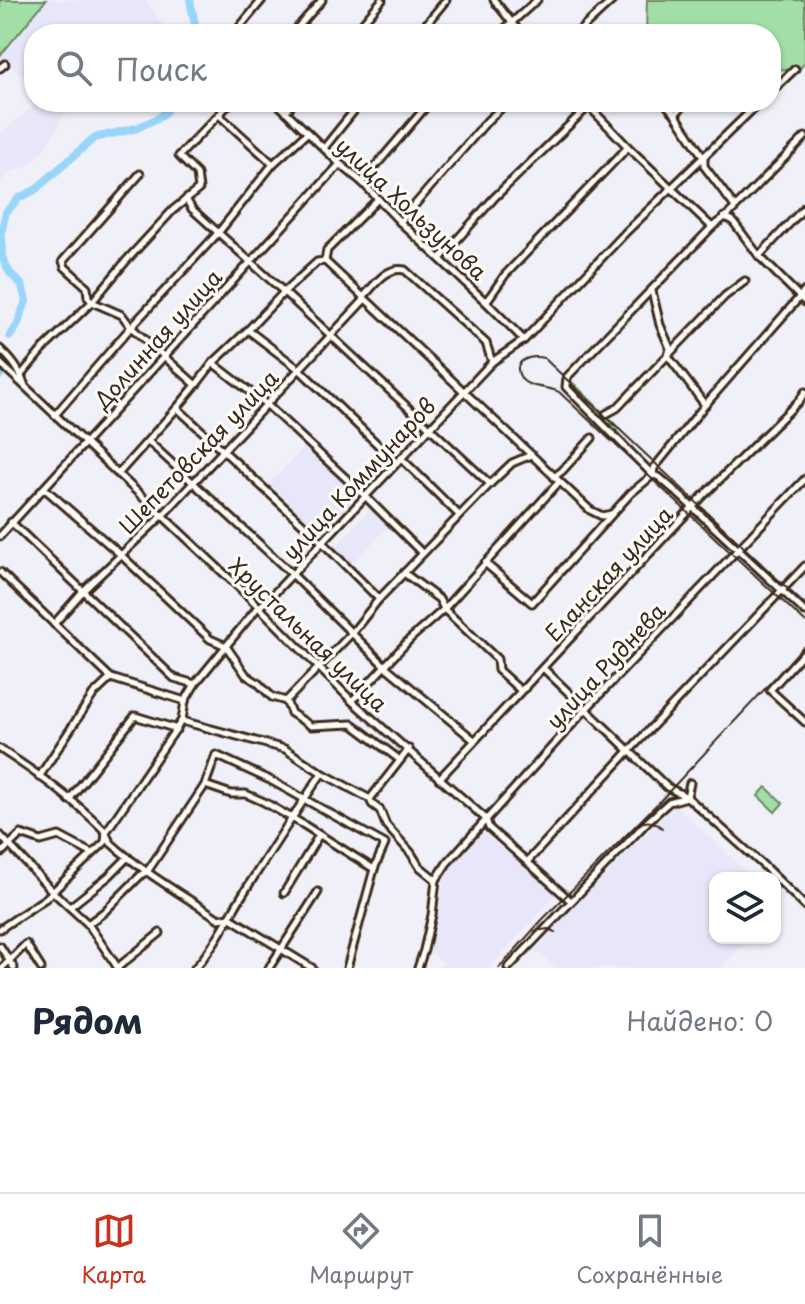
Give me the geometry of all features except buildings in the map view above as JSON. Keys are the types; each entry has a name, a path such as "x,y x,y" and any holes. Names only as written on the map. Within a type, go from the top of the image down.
{"street":[{"path":"242,24 262,0"},
{"path":"301,24 322,0"},
{"path":"362,24 382,0"},
{"path":"426,24 446,0"},
{"path":"494,0 511,22 537,0"},
{"path":"587,24 613,0"},
{"path":"781,82 795,69"},
{"path":"22,374 92,302 173,210 199,189 197,174 179,156 222,112"},
{"name":"улица Хользунова","path":"287,112 524,340"},
{"path":"324,148 353,112"},
{"path":"362,182 422,112"},
{"path":"400,222 497,112"},
{"path":"440,259 494,198 581,112"},
{"path":"596,112 628,147 712,227"},
{"name":"улица Коммунаров","path":"0,929 40,903 105,842 106,832 177,729 185,701 195,684 258,607 492,362 524,340 626,232 750,112"},
{"path":"675,114 704,158 704,166 735,207"},
{"path":"219,115 273,164"},
{"path":"55,415 219,232 273,164 307,133"},
{"path":"805,137 712,227 567,377 566,387 653,475 664,481 805,612"},
{"path":"486,302 505,275 628,147"},
{"name":"Долинная улица","path":"0,536 340,164"},
{"path":"140,174 63,261 65,267 87,287 92,302 122,315 131,327 196,385"},
{"path":"186,199 192,209 490,484"},
{"path":"325,261 327,250 378,199"},
{"path":"759,256 805,207"},
{"path":"724,217 732,220 759,256 805,302"},
{"path":"118,474 213,363 284,292 317,262 325,261"},
{"path":"325,261 590,510 602,516 614,514"},
{"name":"Шепетовская улица","path":"54,624 267,405 386,273 398,268 405,270 486,343 492,362"},
{"path":"606,414 617,408 725,296 745,281"},
{"path":"651,290 670,348 668,356"},
{"path":"485,563 532,603 631,493 653,475 654,468 705,405 805,291"},
{"path":"248,330 300,370 459,515"},
{"name":"Хрустальная улица","path":"0,349 22,374 26,387"},
{"path":"668,356 705,405"},
{"name":"Хрустальная улица","path":"0,363 258,607 352,701 486,819 489,828 571,901"},
{"path":"213,363 267,405 422,553"},
{"name":"Еланская улица","path":"439,779 805,392"},
{"path":"177,408 224,449 379,599"},
{"path":"352,701 410,639 444,609 592,438"},
{"path":"148,441 292,574 386,667 474,740"},
{"path":"286,701 459,515 512,463 531,455"},
{"name":"улица Руднева","path":"436,880 447,863 586,709 805,479"},
{"path":"44,488 210,639 226,646 246,675 272,697 286,701"},
{"path":"11,522 174,678 195,684"},
{"path":"527,862 805,566"},
{"path":"0,572 111,678 185,701"},
{"path":"404,573 439,599 444,609 497,659 498,670 520,690 526,687"},
{"path":"805,651 770,690 805,722"},
{"path":"543,668 667,787 687,797 805,906"},
{"path":"39,777 93,695 111,678"},
{"path":"286,701 291,713 311,726 352,724 400,760"},
{"path":"69,800 135,716 177,729"},
{"path":"182,720 285,749 370,799 380,810 386,825 419,866 436,880 432,915 418,968"},
{"path":"0,749 69,800 106,832 108,841 147,872 219,919 229,917 312,968"},
{"path":"370,799 409,749"},
{"path":"88,924 147,872 205,785 216,755 305,798 385,844 374,869 347,968"},
{"path":"195,968 219,937 291,817 322,773"},
{"path":"687,797 690,783"},
{"path":"205,785 231,794 246,794 291,817 374,869"},
{"path":"508,968 669,802 687,797"},
{"path":"0,854 21,834 41,841 59,836 91,853"},
{"path":"0,835 88,924 117,968 160,933"},
{"path":"284,893 319,835"},
{"path":"70,907 128,857"},
{"path":"269,968 318,892"},
{"path":"2,968 12,965 26,944 41,968"},
{"path":"0,946 12,965"}],"shaded area":[{"path":"48,0 146,0 162,24 28,24"},
{"path":"24,29 24,77 1,57"},
{"path":"26,112 65,112 42,152 27,166 7,174 0,182 0,135"},
{"path":"306,446 358,496 321,535 268,484"},
{"path":"372,508 390,524 352,564 334,548"},
{"path":"673,803 747,872 709,872 709,944 745,944 720,968 555,968 535,950 549,932 666,814 664,811"},
{"path":"483,833 558,893 489,968 439,968 443,963 430,950 446,871"}],"green space":[{"path":"0,0 46,0 24,24 0,56"},
{"path":"647,0 805,0 805,62 799,70 781,69 781,24 646,24"},
{"path":"569,379 619,428 614,432 608,426 610,424 567,387"},
{"path":"766,787 783,803 775,812 758,796"}],"waterway":[{"path":"190,0 195,24"},
{"path":"10,336 26,301 22,285 10,273 2,257 1,233 6,212 94,138 137,128 165,112"}],"tram line":[{"path":"805,605 544,358 528,358 520,363 518,372 524,382 559,392 805,622"},
{"path":"499,968 805,646"},
{"path":"636,825 650,822 662,828"},
{"path":"535,931 548,929 555,932"}]}
